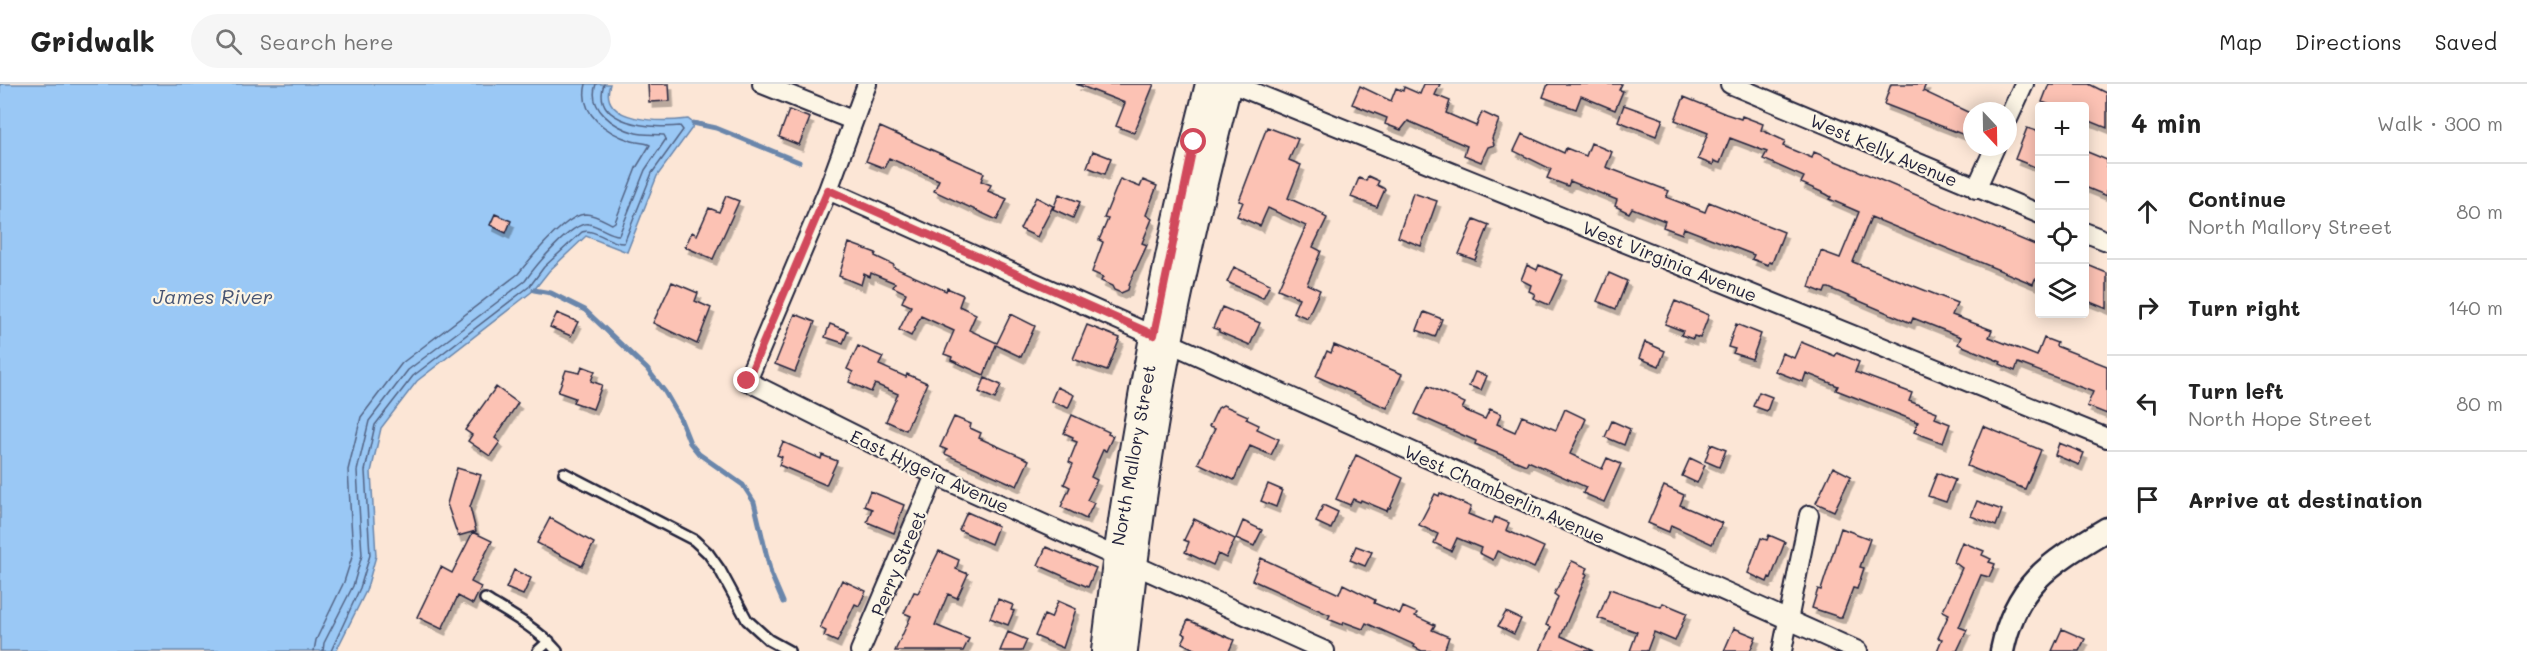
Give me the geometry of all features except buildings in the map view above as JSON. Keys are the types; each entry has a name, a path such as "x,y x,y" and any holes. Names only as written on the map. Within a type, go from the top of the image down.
{"main road":[{"name":"North Mallory Street","path":"1162,339 1181,201 1209,84"},
{"name":"North Mallory Street","path":"1124,651 1129,469 1228,84"},
{"name":"North Mallory Street","path":"1105,651 1125,561"}],"street":[{"path":"762,84 852,120"},
{"path":"828,190 867,84"},
{"name":"West Virginia Avenue","path":"1233,84 2107,438"},
{"name":"West Kelly Avenue","path":"1730,84 2035,212"},
{"path":"2016,102 2024,84"},
{"path":"1976,189 1991,156"},
{"name":"West Chamberlin Avenue","path":"828,190 1858,651"},
{"name":"East Hygeia Avenue","path":"828,190 747,381 935,475 1325,651"},
{"path":"2089,234 2107,241"},
{"name":"Perry Street","path":"861,651 935,475"},
{"path":"1782,651 1809,515"},
{"path":"2002,651 2014,608 2033,582 2072,551 2107,529"}],"lane":[{"path":"564,473 694,540 708,553 720,570 747,620 769,640 789,651"},
{"path":"485,599 549,641 557,651"},
{"path":"538,651 549,641"}],"water":[{"name":"James River","path":"0,84 610,84 609,97 613,107 623,113 649,120 688,119 693,123 692,128 657,176 627,252 586,236 549,271 534,290 417,381 381,428 371,472 376,556 366,591 336,651 0,651"}],"waterway":[{"path":"693,123 716,128 799,162"},
{"path":"534,290 551,293 585,310 647,369 665,392 680,418 690,443 699,454 743,485 754,502 771,574 783,602"}],"route":[{"path":"747,381 828,190 1154,335 1194,142"}]}
